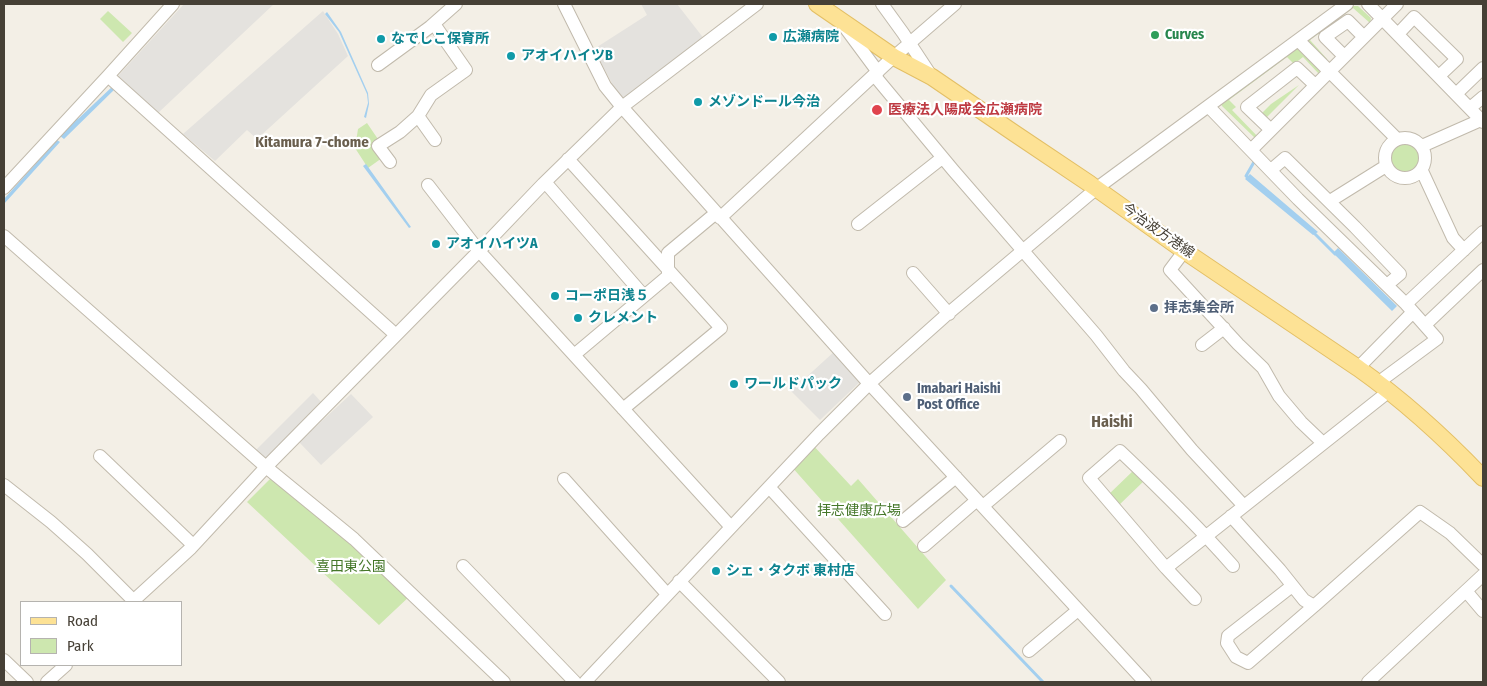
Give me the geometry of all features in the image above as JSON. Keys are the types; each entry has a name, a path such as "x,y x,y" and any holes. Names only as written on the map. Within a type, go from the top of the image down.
{"main road":[{"name":"今治波方港線","path":"817,4 894,57 932,77 1097,188 1384,386 1483,478"}],"street":[{"path":"4,188 173,4"},
{"path":"564,4 605,86 622,107 718,216 1145,682"},
{"path":"134,601 193,545 266,467 545,182 622,107 757,4"},
{"path":"882,4 932,77"},
{"path":"585,682 819,434 870,383 1097,188 1347,4"},
{"path":"1368,4 1483,120 1422,146"},
{"path":"1251,150 1397,4"},
{"path":"378,65 434,24 453,5"},
{"path":"574,355 668,276 668,253 718,216 952,5"},
{"path":"1398,34 1414,17 1457,58 1439,76"},
{"path":"838,18 876,74 942,158 1096,335 1124,371 1192,450 1244,506"},
{"path":"1344,56 1325,37 1348,21 1364,37"},
{"path":"390,162 378,146 400,132 418,116 431,95 466,70 434,24"},
{"path":"1298,40 1397,140"},
{"path":"1271,130 1247,107 1297,68 1315,85"},
{"path":"1456,94 1483,68"},
{"path":"108,76 396,335"},
{"path":"1470,108 1483,97"},
{"path":"1166,568 1323,444 1437,339 1410,308 1298,199 1209,107"},
{"path":"418,116 434,140"},
{"path":"1408,138 1417,141 1422,146 1426,158 1425,163 1422,171 1415,176 1405,179 1394,176 1386,166 1384,158 1387,149 1397,140 1408,138"},
{"path":"858,224 942,158"},
{"path":"1271,170 1285,158 1330,201 1400,274 1387,285"},
{"path":"568,159 721,328 623,409"},
{"path":"1330,201 1386,166"},
{"path":"1422,171 1453,238 1464,250"},
{"path":"545,182 644,296"},
{"path":"428,185 479,251 731,527"},
{"path":"1358,368 1410,308 1483,232"},
{"path":"4,236 266,467 354,539 504,682"},
{"path":"1185,250 1170,270 1263,368 1279,396 1300,422 1323,444"},
{"path":"1425,325 1483,270"},
{"path":"913,273 949,314"},
{"path":"1202,345 1224,328"},
{"path":"924,546 1060,441"},
{"path":"1195,599 1089,478 1120,451 1168,496 1233,566"},
{"path":"100,456 193,545"},
{"path":"903,521 956,477"},
{"path":"564,479 667,594"},
{"path":"4,485 80,547 132,601"},
{"path":"769,487 884,614"},
{"path":"1292,586 1228,636 1227,643 1236,657 1248,662 1420,512 1450,533 1483,565"},
{"path":"1231,516 1304,600 1314,606"},
{"path":"463,566 575,682"},
{"path":"1368,682 1483,575"},
{"path":"679,581 779,682"},
{"path":"1466,591 1483,611"},
{"path":"1029,651 1078,610"},
{"path":"4,660 27,682"},
{"path":"47,682 65,666"}],"green space":[{"path":"1351,6 1358,6 1371,18 1370,23 1353,8 1310,40 1327,59 1325,61 1306,42"},
{"path":"108,11 132,33 123,42 100,19"},
{"path":"1296,47 1299,47 1320,70 1319,74 1303,57 1294,64 1287,57 1229,100 1236,107 1232,110 1260,139 1257,140 1220,102"},
{"path":"1299,85 1265,119 1261,114 1271,104"},
{"path":"367,123 382,145 382,158 368,168 355,148 358,129"},
{"path":"1409,138 1416,141 1422,147 1425,158 1424,166 1416,175 1409,178 1401,178 1394,175 1386,166 1385,154 1388,147 1397,139"},
{"name":"拝志健康広場","path":"811,443 851,486 858,479 946,580 918,609 791,466"},
{"path":"1135,469 1145,480 1117,507 1107,496"},
{"name":"喜田東公園","path":"271,478 412,594 379,625 247,502"}],"shaded area":[{"path":"184,4 274,4 158,113 118,76"},
{"path":"641,4 677,4 705,40 623,101 594,49 647,15"},
{"path":"323,11 338,34 348,56 257,139 247,130 215,161 183,134"},
{"path":"836,350 863,379 820,420 791,391"},
{"path":"313,393 323,404 268,461 256,450"},
{"path":"351,394 373,417 321,465 299,442"}],"water":[{"path":"327,12 341,32 368,93 369,104 366,118 364,117 368,103 367,94 339,32 325,14"},
{"path":"114,85 116,88 64,139 60,136"},
{"path":"57,140 60,142 4,204 4,199"},
{"path":"366,164 411,227 409,228 363,166"},
{"path":"1250,174 1318,232 1313,235 1245,179"},
{"path":"1338,248 1397,306 1392,311 1333,253"}],"waterway":[{"path":"67,130 77,118"},
{"path":"1249,178 1246,176 1254,162"},
{"path":"1313,232 1335,254"},
{"path":"951,586 1043,682"}],"place":[{"name":"Curves","path":"1155,35"},
{"name":"広瀬病院","path":"773,37"},
{"name":"なでしこ保育所","path":"381,39"},
{"name":"アオイハイツB","path":"511,56"},
{"name":"メゾンドール今治","path":"698,102"},
{"name":"医療法人陽成会広瀬病院","path":"877,110"},
{"name":"アオイハイツA","path":"436,244"},
{"name":"コーポ日浅５","path":"555,296"},
{"name":"拝志集会所","path":"1154,308"},
{"name":"クレメント","path":"578,318"},
{"name":"ワールドパック","path":"734,384"},
{"name":"Imabari Haishi Post Office","path":"907,397"},
{"name":"シェ・タクボ 東村店","path":"716,571"}],"district":[{"name":"Kitamura 7-chome","path":"312,143"},
{"name":"Haishi","path":"1112,423"}]}
